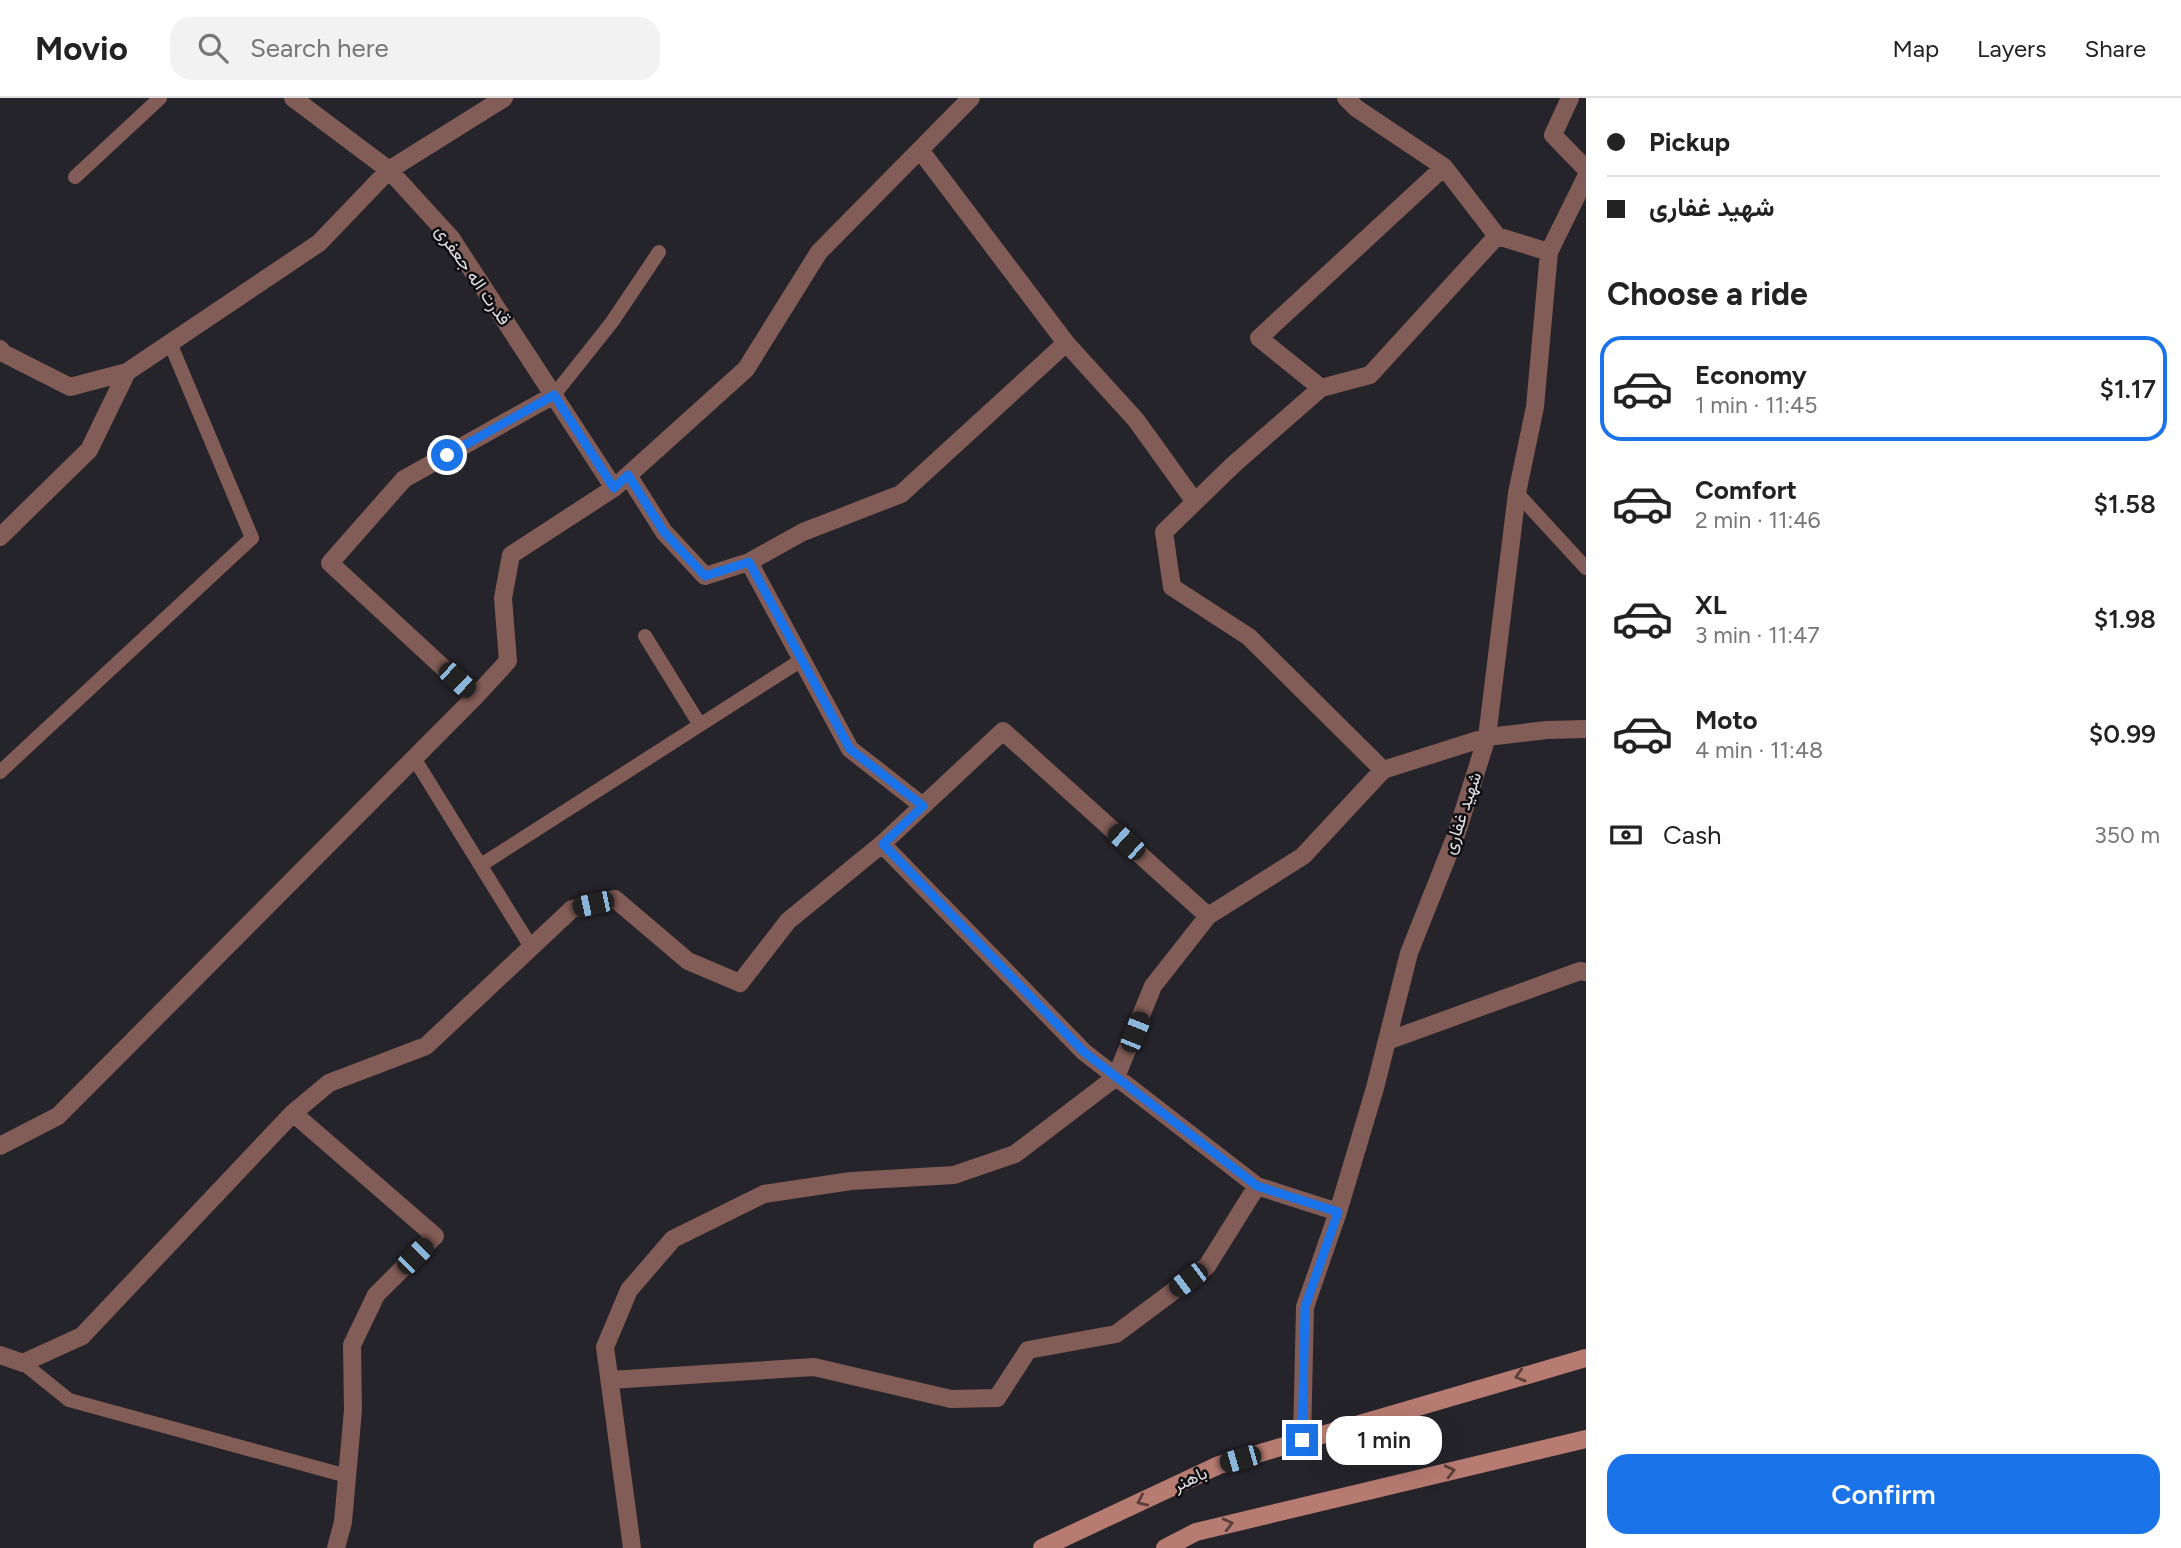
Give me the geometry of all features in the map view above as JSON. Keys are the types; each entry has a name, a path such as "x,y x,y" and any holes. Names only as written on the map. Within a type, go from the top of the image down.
{"main road":[{"name":"باهنر","path":"1042,1548 1219,1465 1586,1358"},
{"path":"1165,1548 1196,1532 1586,1439"}],"street":[{"name":"قدرت اله جعفری","path":"293,98 389,170 451,238 614,488"},
{"path":"0,349 70,387 127,372 319,243 389,170 504,98"},
{"path":"0,1146 58,1116 475,697 508,661 503,598 511,555 614,488 746,369 819,252 971,98"},
{"path":"1346,98 1356,108 1444,167 1497,236 1549,252"},
{"path":"1570,98 1553,135 1586,169"},
{"path":"920,150 1066,343 1136,419 1195,502"},
{"path":"1321,388 1259,338 1444,167"},
{"name":"شهید غفاری","path":"1302,1440 1305,1307 1338,1212 1375,1088 1409,953 1456,835 1487,737 1517,493 1535,407 1549,252 1586,177"},
{"path":"1383,770 1249,637 1172,587 1164,532 1321,388 1370,375 1497,236"},
{"path":"628,475 664,532 705,576 749,562 803,532 901,495 1066,343"},
{"path":"0,537 89,450 127,372"},
{"path":"475,697 330,563 404,479 554,395"},
{"path":"749,562 800,661 850,749 923,806"},
{"path":"632,1548 605,1346 629,1290 673,1239 764,1194 851,1181 954,1175 1015,1154 1116,1077 1153,986 1208,916 1303,856 1383,770 1487,737 1547,730 1586,729"},
{"path":"0,1355 23,1363 82,1336 293,1112 330,1083 426,1046 572,909 615,899 688,961 740,983 788,922 883,844 1003,731 1208,916"},
{"path":"883,844 1084,1052 1257,1186 1338,1212"},
{"path":"1387,1041 1580,971 1586,972"},
{"path":"293,1112 435,1236 376,1295 352,1345 353,1409 343,1522 336,1548"},
{"path":"610,1380 814,1367 951,1399 998,1398 1028,1349 1116,1334 1207,1266 1257,1186"}],"lane":[{"path":"75,177 160,98"},
{"path":"554,395 612,322 659,252"},
{"path":"0,772 252,538 170,343"},
{"path":"1517,493 1586,568"},
{"path":"645,636 700,725"},
{"path":"481,865 800,661"},
{"path":"414,758 531,947"},
{"path":"23,1363 69,1400 347,1476"}],"route":[{"path":"447,455 554,395 614,488 628,475 664,532 705,576 749,562 800,661 850,749 923,806 883,844 1084,1052 1257,1186 1338,1212 1305,1307 1302,1440"}]}
